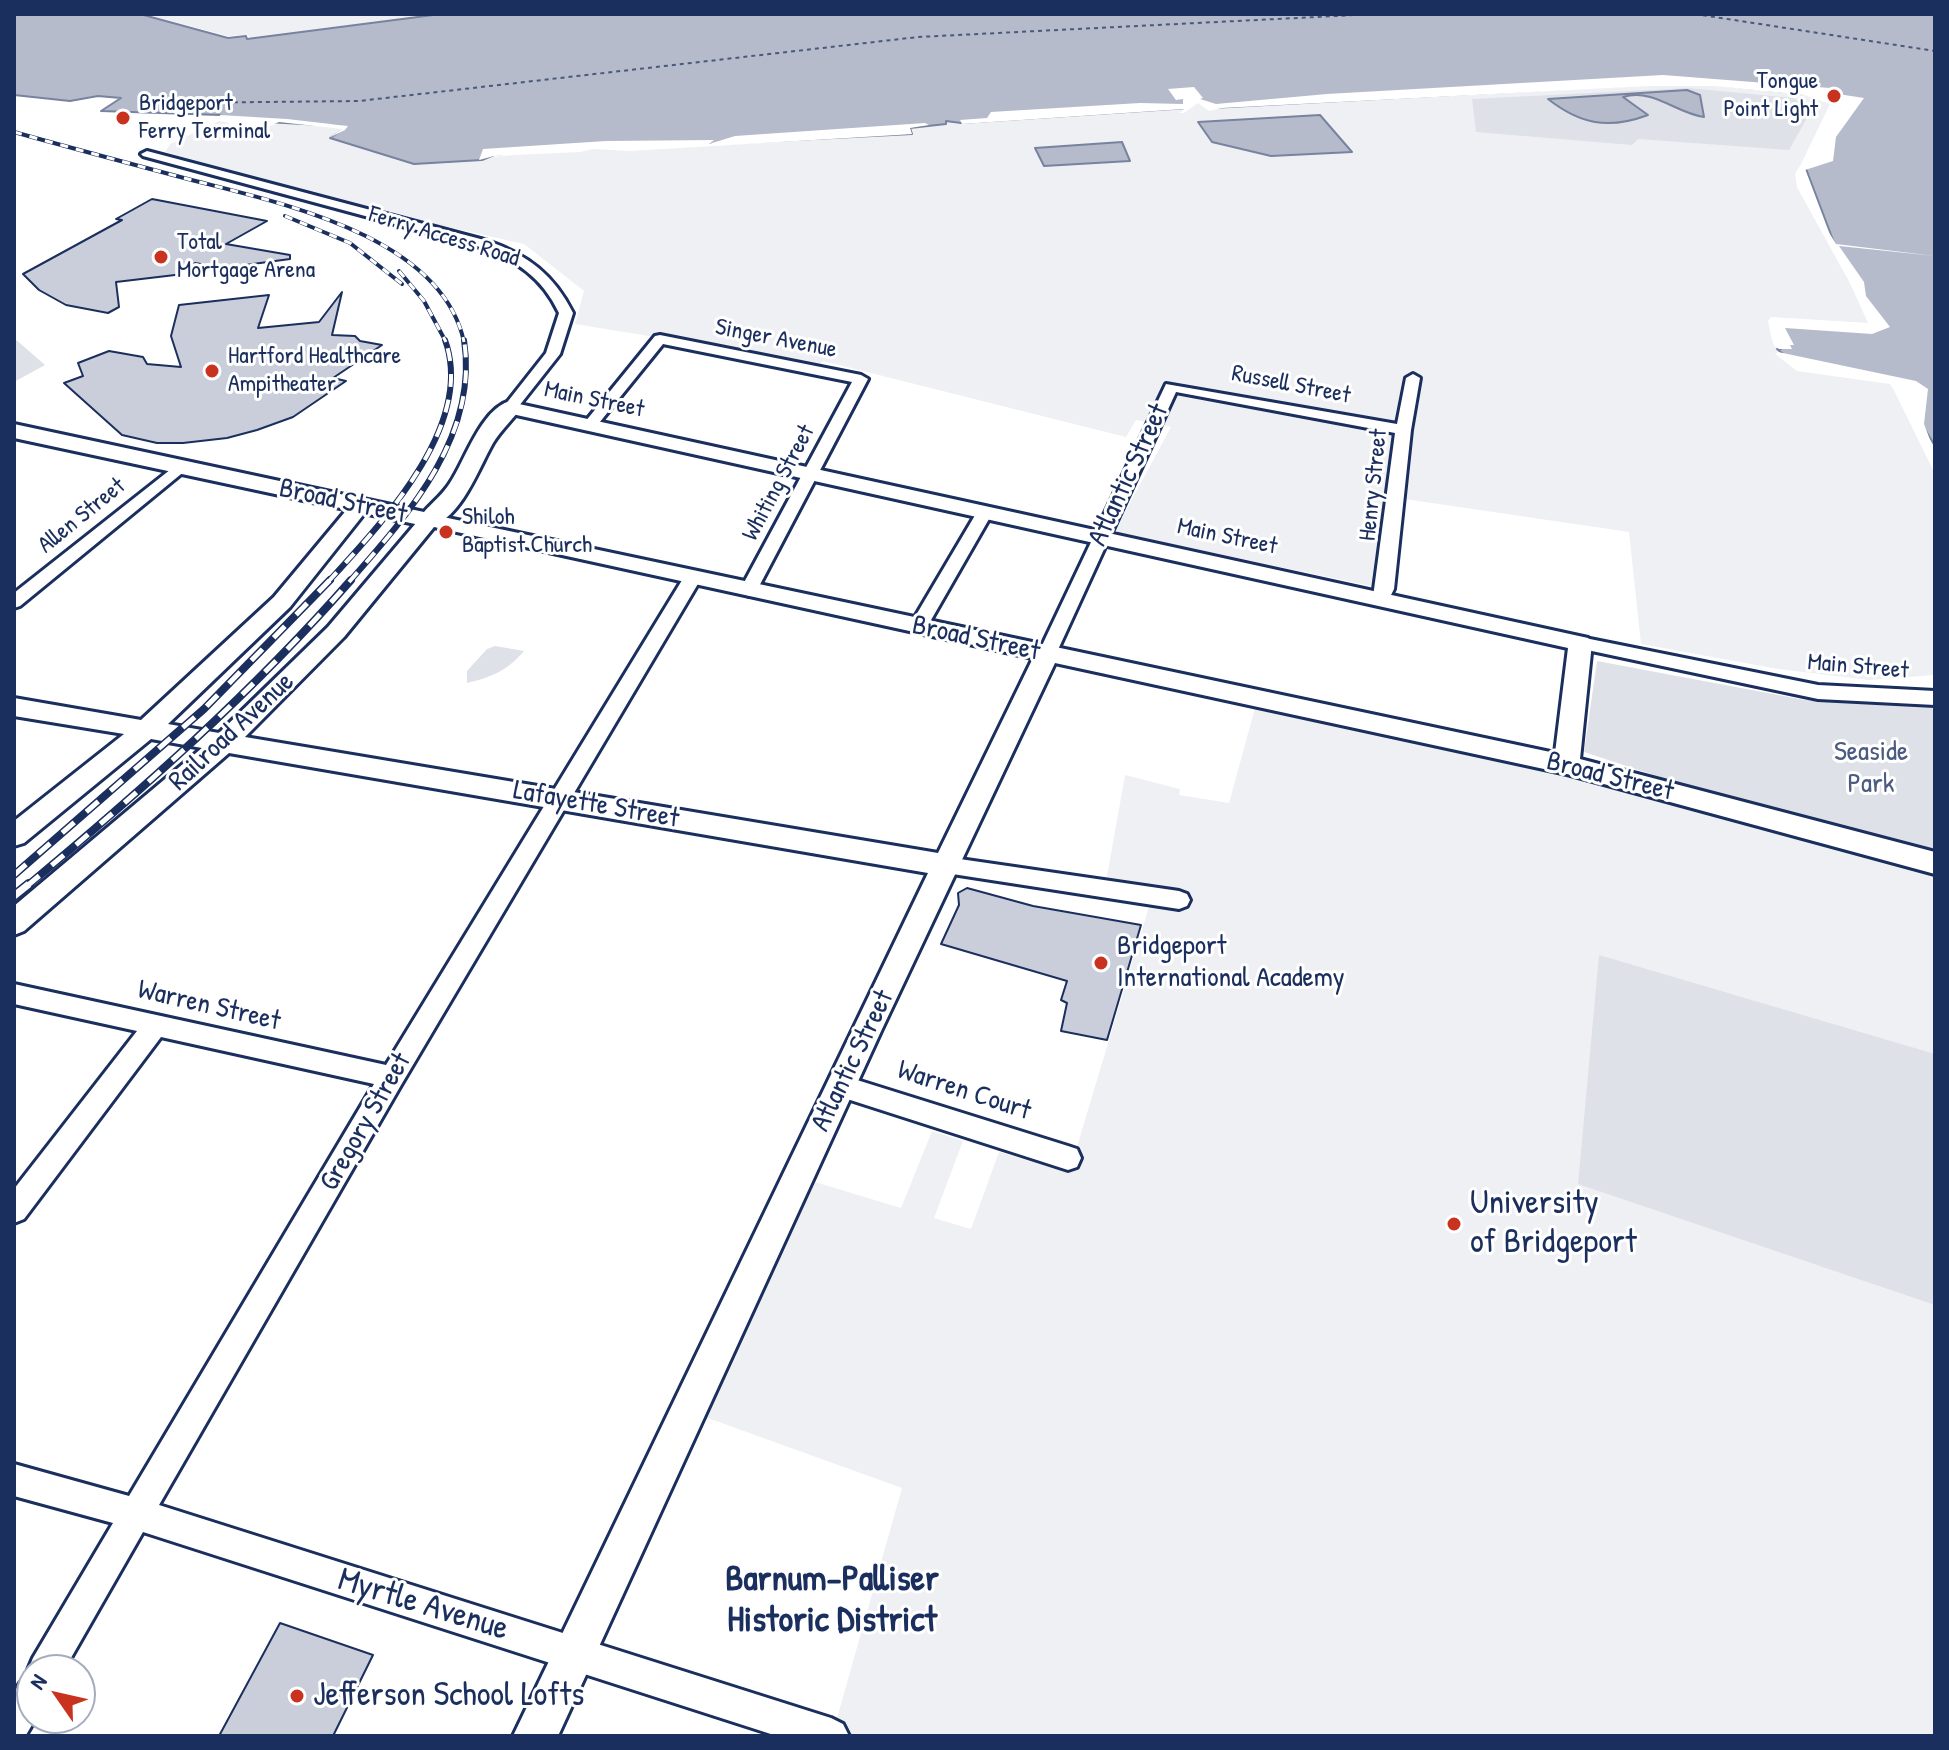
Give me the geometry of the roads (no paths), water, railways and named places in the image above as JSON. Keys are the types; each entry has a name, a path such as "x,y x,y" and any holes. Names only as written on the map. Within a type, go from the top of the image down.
{"main road":[{"name":"Ferry Access Road","path":"429,520 460,487 484,439 510,408"},
{"name":"Broad Street","path":"14,431 429,520"}],"street":[{"name":"Ferry Access Road","path":"147,154 484,244 528,262 553,286 566,313 553,354 510,408"},
{"name":"Singer Avenue","path":"590,425 660,339 861,379 850,399"},
{"name":"Henry Street","path":"1382,597 1397,498 1403,430 1413,378"},
{"name":"Russell Street","path":"1171,387 1403,430"},
{"name":"Atlantic Street","path":"535,1736 1171,387"},
{"name":"Whiting Street","path":"749,590 850,399"},
{"name":"Main Street","path":"510,408 1382,597 1580,643 1818,692 1935,698"},
{"name":"Allen Street","path":"14,602 180,467"},
{"path":"14,836 146,730 282,602 361,505"},
{"path":"918,627 985,512"},
{"name":"Broad Street","path":"429,520 1567,765 1935,863"},
{"name":"Railroad Avenue","path":"14,923 224,743 336,632 429,520"},
{"name":"Gregory Street","path":"54,1654 392,1077 693,577"},
{"path":"1567,765 1580,643"},
{"name":"Lafayette Street","path":"14,707 946,865 1179,900"},
{"name":"Warren Street","path":"14,994 392,1077"},
{"path":"14,1210 157,1024"},
{"name":"Warren Court","path":"841,1086 1068,1158"},
{"name":"Myrtle Avenue","path":"14,1480 136,1514 831,1736"}],"water":[{"path":"14,14 140,14 228,38 246,36 247,39 441,14 1935,14 1935,446 1915,413 1888,379 1800,368 1777,349 1781,349 1772,321 1873,325 1836,248 1805,166 1835,105 1824,96 1691,82 1211,108 1199,101 1191,102 1188,108 961,123 946,121 946,124 910,128 912,134 637,148 596,145 494,155 482,160 414,164 330,138 344,129 341,126 229,120 220,115 101,111 121,98 98,96 70,101 14,95"},
{"path":"1687,90 1700,95 1704,117 1655,98 1634,95 1623,97 1648,115 1620,122 1595,122 1572,114 1548,99"},
{"path":"1320,115 1352,152 1271,156 1212,142 1198,122"},
{"path":"1122,142 1130,161 1044,166 1035,148"}],"railway":[{"path":"14,132 263,199 350,228 389,249 423,274 449,305 464,342"},
{"path":"285,216 350,243 402,284"},
{"path":"399,271 424,301 445,340"},
{"path":"328,582 396,502 436,439 447,406 451,372 445,340"},
{"path":"349,582 415,501 450,441 461,409 466,375 464,340"},
{"path":"14,875 204,709 330,580"},
{"path":"27,886 195,740 275,662 351,580"},
{"path":"14,896 29,884"}],"place":[{"name":"Tongue Point Light","path":"1834,96"},
{"name":"Bridgeport Ferry Terminal","path":"123,118"},
{"name":"Total Mortgage Arena","path":"161,257"},
{"name":"Hartford Healthcare Ampitheater","path":"212,371"},
{"name":"Shiloh Baptist Church","path":"446,532"},
{"name":"Bridgeport International Academy","path":"1101,963"},
{"name":"University of Bridgeport","path":"1454,1224"},
{"name":"Jefferson School Lofts","path":"297,1696"}],"district":[{"name":"Barnum–Palliser Historic District","path":"832,1600"}],"park label":[{"name":"Seaside Park","path":"1871,769"}]}
